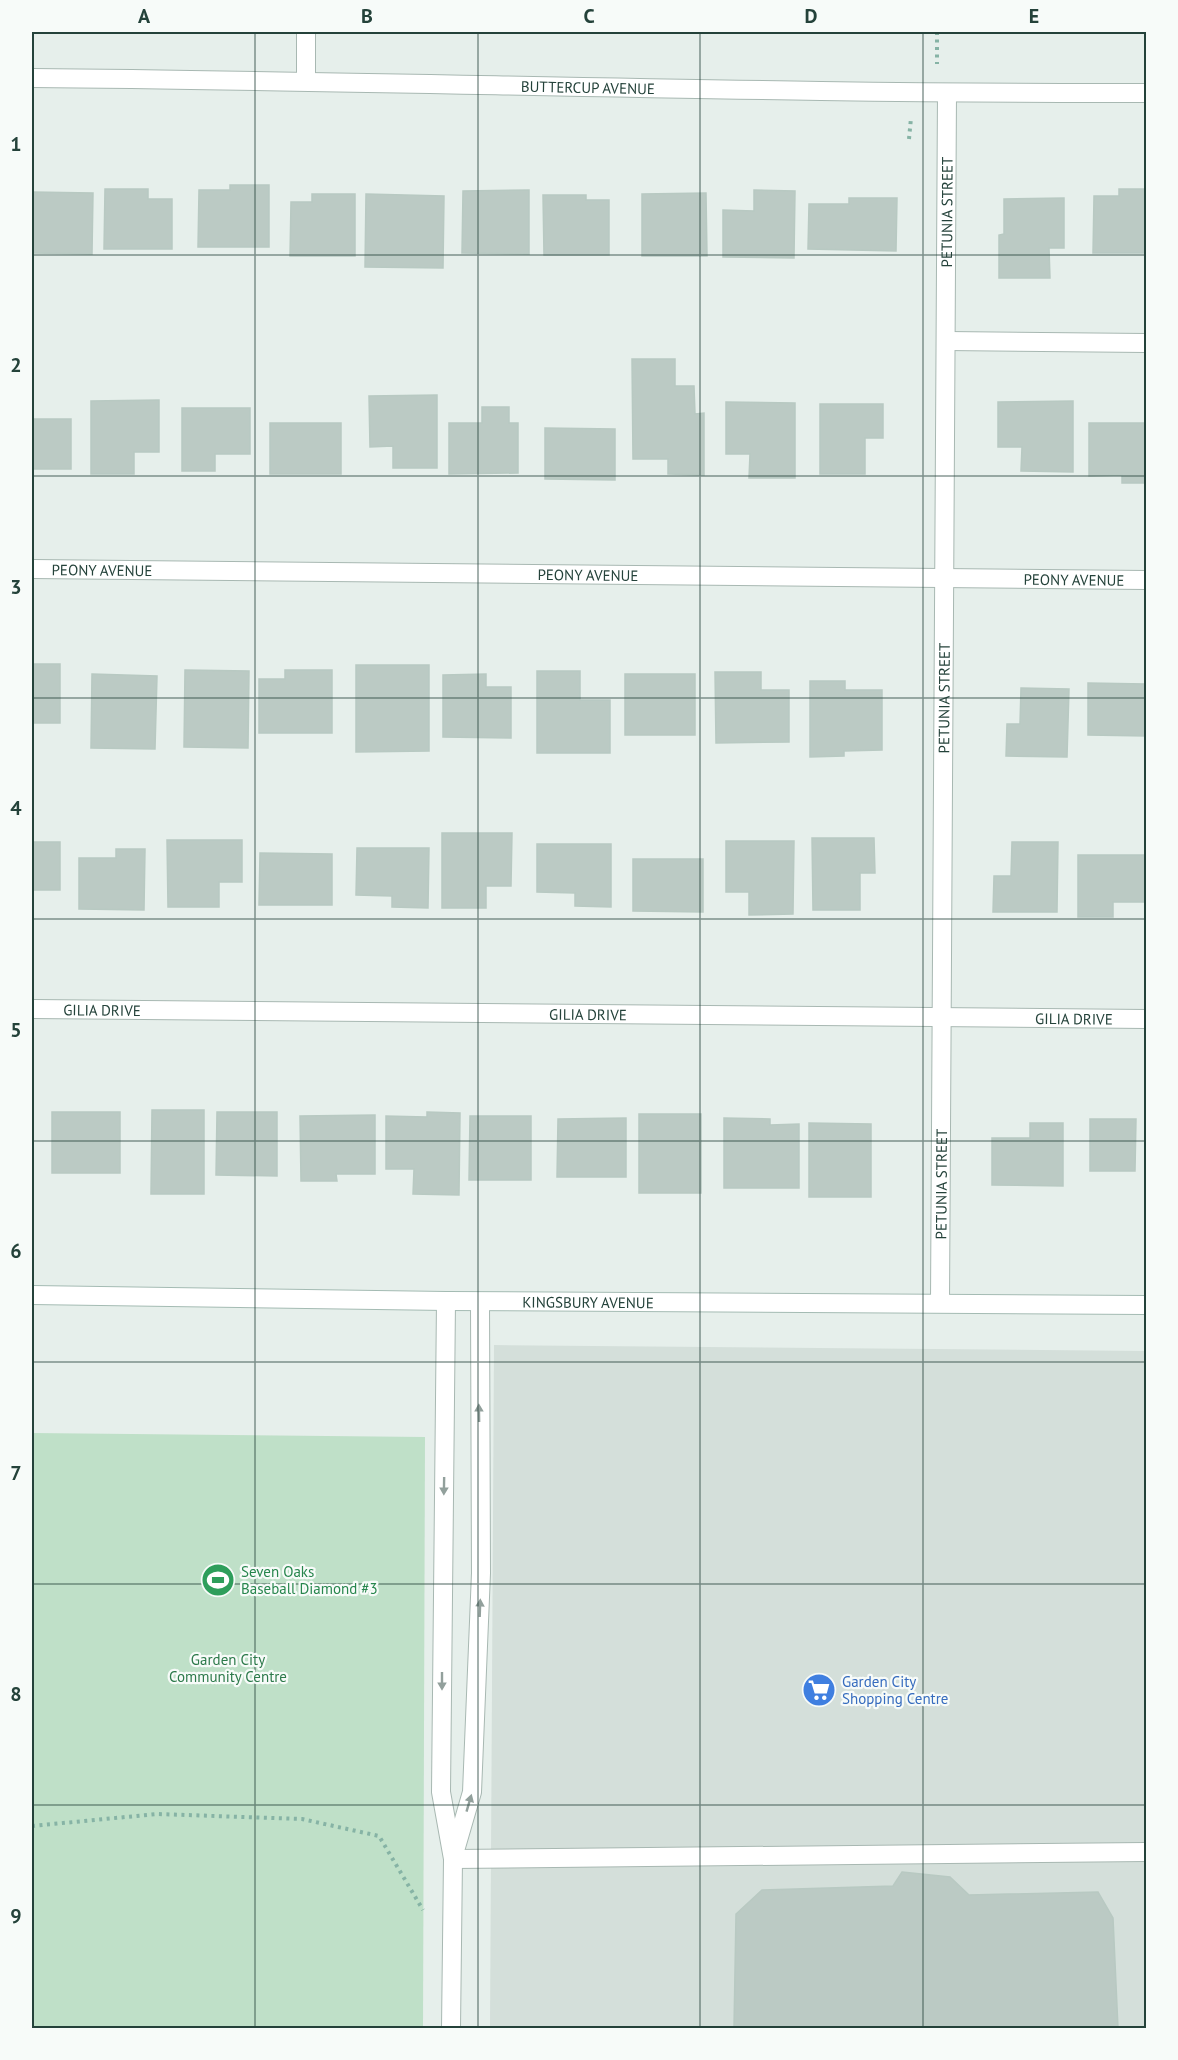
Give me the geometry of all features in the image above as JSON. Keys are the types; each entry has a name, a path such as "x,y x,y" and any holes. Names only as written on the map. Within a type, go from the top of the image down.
{"street":[{"path":"306,32 306,80"},
{"name":"BUTTERCUP AVENUE","path":"32,78 306,80 947,93 1146,93"},
{"name":"PETUNIA STREET","path":"940,1302 947,93"},
{"path":"947,341 1146,344"},
{"name":"PEONY AVENUE","path":"32,569 1146,580"},
{"name":"GILIA DRIVE","path":"32,1009 1146,1019"},
{"name":"KINGSBURY AVENUE","path":"32,1295 446,1302 940,1302 1146,1305"},
{"path":"446,1302 441,1792 453,1859 452,2028"},
{"path":"453,1859 472,1792 481,1573 480,1302"},
{"path":"453,1859 1146,1852"}],"path":[{"path":"32,1826 157,1814 302,1819 379,1836 427,1917 453,1918"}],"shaded area":[{"name":"Garden City Shopping Centre","path":"494,1345 1146,1351 1146,2028 490,2028"}],"green space":[{"name":"Garden City Community Centre","path":"32,1433 425,1437 423,2028 32,2028"}],"building":[{"path":"230,185 269,185 269,247 198,247 199,190 230,190"},
{"path":"105,189 148,189 148,199 172,199 172,249 104,249"},
{"path":"1119,189 1146,189 1146,253 1093,253 1094,196 1119,196"},
{"path":"529,190 529,254 462,253 463,191"},
{"path":"754,190 795,191 794,258 723,257 723,210 754,211"},
{"path":"32,192 93,193 92,254 32,253"},
{"path":"706,193 707,256 642,256 642,194"},
{"path":"312,194 355,194 355,256 290,256 291,202 312,202"},
{"path":"366,194 444,196 443,268 365,267"},
{"path":"543,195 586,195 586,200 609,200 609,255 544,255"},
{"path":"849,198 897,198 896,251 808,249 809,204 849,204"},
{"path":"1064,198 1064,248 1049,248 1050,278 999,278 999,235 1004,234 1004,199"},
{"path":"632,359 675,359 675,386 694,386 695,414 704,413 704,475 668,474 668,459 633,459"},
{"path":"437,395 437,468 393,468 393,446 370,447 369,396"},
{"path":"159,400 159,452 134,452 134,474 91,474 91,401"},
{"path":"1073,401 1073,472 1021,471 1022,447 998,447 998,402"},
{"path":"726,402 795,403 795,478 749,478 750,454 726,454"},
{"path":"820,404 883,404 883,438 865,438 865,474 820,474"},
{"path":"482,407 509,407 509,423 518,423 518,473 449,474 449,423 482,423"},
{"path":"182,408 250,408 250,454 215,454 215,471 182,471"},
{"path":"32,419 71,419 71,469 32,469"},
{"path":"270,423 341,423 341,474 270,474"},
{"path":"1089,423 1146,423 1146,483 1122,483 1122,475 1089,476"},
{"path":"545,428 615,429 615,480 545,479"},
{"path":"32,664 60,664 60,723 32,723"},
{"path":"356,665 429,665 429,751 356,752"},
{"path":"185,670 249,671 248,748 184,747"},
{"path":"285,670 332,670 332,733 259,733 259,679 285,679"},
{"path":"537,671 580,671 580,700 610,700 610,753 537,753"},
{"path":"715,672 761,672 761,690 789,690 789,742 716,743"},
{"path":"92,674 157,676 155,749 91,748"},
{"path":"486,674 486,687 511,687 511,738 443,737 443,675"},
{"path":"625,674 695,674 695,735 625,735"},
{"path":"810,681 845,681 845,690 882,690 882,750 844,751 844,756 810,757"},
{"path":"1088,683 1146,684 1146,736 1088,735"},
{"path":"1021,688 1069,689 1067,757 1006,756 1007,724 1020,724"},
{"path":"442,833 512,833 511,886 486,886 486,908 442,908"},
{"path":"812,838 874,838 875,873 860,873 860,910 813,910"},
{"path":"167,840 242,840 242,882 219,882 219,907 168,907"},
{"path":"726,841 794,841 793,914 749,915 749,892 726,892"},
{"path":"32,842 60,842 60,890 32,890"},
{"path":"1012,842 1058,842 1057,912 993,912 994,876 1011,876"},
{"path":"537,844 611,844 611,907 575,906 575,893 537,892"},
{"path":"357,848 429,848 428,908 392,907 392,896 356,895"},
{"path":"116,849 145,849 144,910 79,909 79,858 116,858"},
{"path":"260,853 332,854 332,905 259,905"},
{"path":"1078,855 1146,855 1146,902 1113,902 1113,917 1078,917"},
{"path":"633,859 703,859 703,912 633,911"},
{"path":"152,1110 204,1110 204,1194 151,1194"},
{"path":"52,1112 120,1112 120,1173 52,1173"},
{"path":"217,1112 277,1112 277,1176 216,1175"},
{"path":"427,1112 460,1113 459,1195 413,1194 414,1169 386,1169 386,1116 427,1117"},
{"path":"639,1114 701,1114 701,1193 639,1193"},
{"path":"375,1115 375,1174 336,1174 337,1181 301,1181 300,1116"},
{"path":"470,1116 531,1116 531,1180 469,1180"},
{"path":"626,1118 626,1177 557,1177 558,1119"},
{"path":"724,1118 770,1119 770,1125 799,1124 799,1188 724,1188"},
{"path":"1090,1119 1136,1119 1135,1171 1090,1171"},
{"path":"809,1123 871,1124 871,1197 809,1197"},
{"path":"1030,1123 1063,1123 1063,1186 992,1185 992,1138 1030,1138"},
{"path":"902,1872 950,1877 969,1895 1098,1892 1113,1918 1118,2028 734,2028 736,1914 762,1890 893,1886"}],"place":[{"name":"Seven Oaks Baseball Diamond #3","path":"218,1580"},
{"name":"Garden City Shopping Centre","path":"819,1690"}]}
